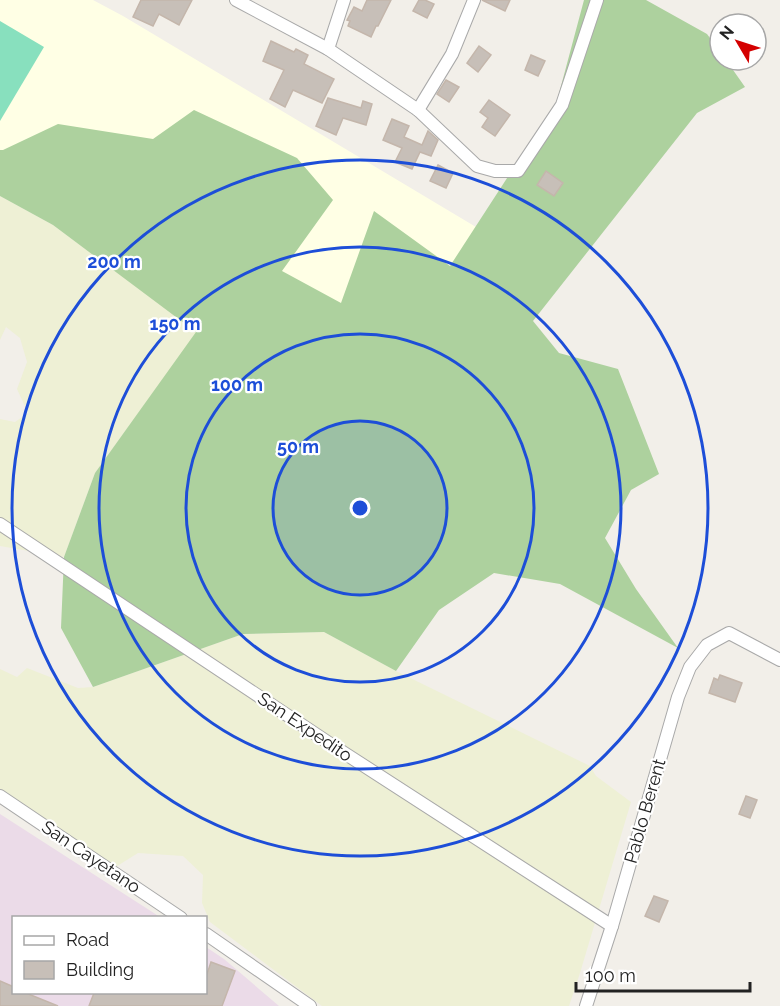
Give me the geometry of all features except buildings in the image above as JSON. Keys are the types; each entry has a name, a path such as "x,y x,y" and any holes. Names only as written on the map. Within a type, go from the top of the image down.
{"street":[{"path":"236,0 328,49 418,110 477,166 495,171 518,171 562,105 597,0"},
{"path":"328,49 344,0"},
{"path":"418,110 452,54 474,0"},
{"name":"San Expedito","path":"0,524 335,747 612,926"},
{"name":"Pablo Berent","path":"586,1006 612,926 678,697 690,667 707,645 729,633 780,660"},
{"name":"San Cayetano","path":"0,796 178,916"},
{"path":"207,935 310,1006"}],"shaded area":[{"path":"0,0 93,0 486,233 362,419 0,179"},
{"path":"0,196 53,225 197,332 95,473 64,557 0,546 0,419 15,422 28,413 17,389 27,362 20,338 6,327 0,340"},
{"path":"324,632 396,671 590,766 596,776 631,802 569,1006 322,1006 210,922 202,903 203,875 183,856 138,853 106,873 0,800 0,669 17,677 27,668 78,688 93,687 243,634"},
{"path":"0,814 158,916 12,916 12,994 207,994 207,948 224,959 279,1006 0,1006"}],"green space":[{"path":"584,0 646,0 707,34 708,72 734,72 745,87 697,113 533,321 559,353 618,369 659,474 631,490 605,538 636,589 678,648 560,584 494,573 439,610 396,671 324,632 243,634 93,687 61,628 64,557 95,473 196,332 53,225 0,196 0,150 58,124 153,139 194,110 297,158 333,200 282,271 341,303 374,211 450,266 557,101"},
{"path":"0,21 44,47 0,121"}]}
